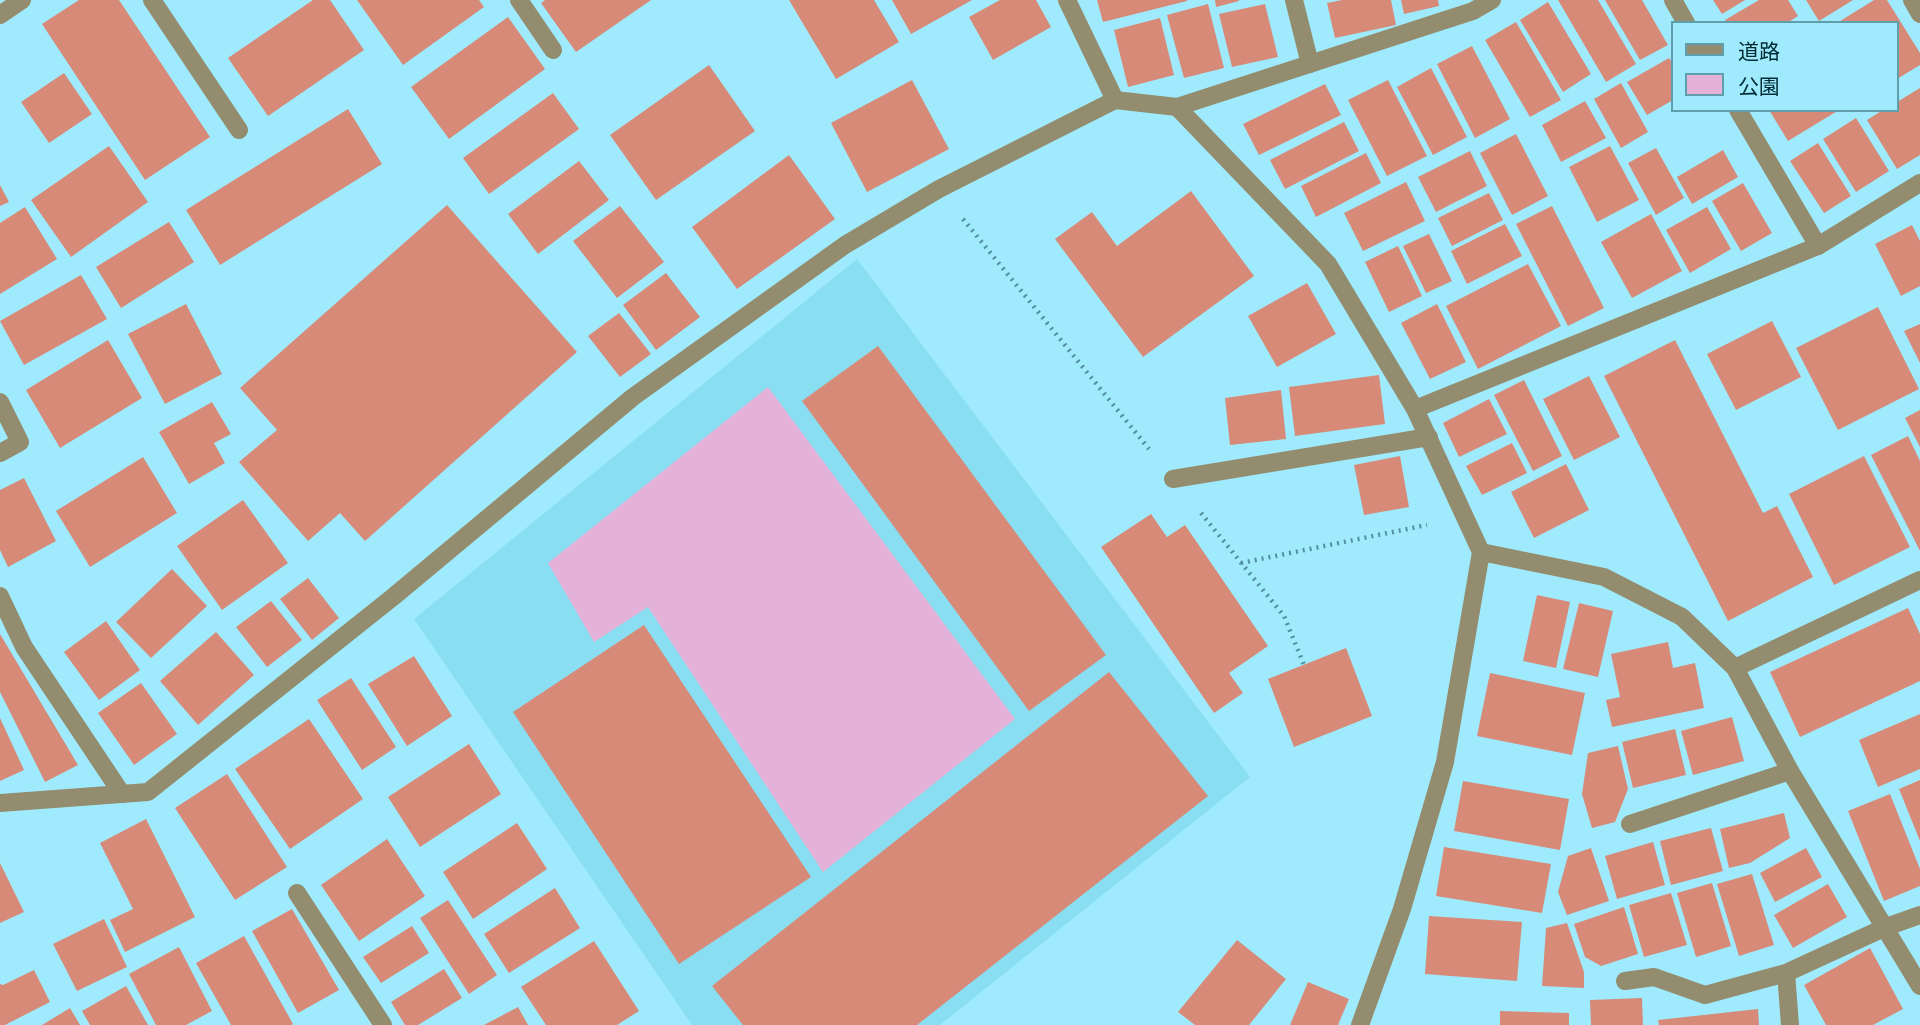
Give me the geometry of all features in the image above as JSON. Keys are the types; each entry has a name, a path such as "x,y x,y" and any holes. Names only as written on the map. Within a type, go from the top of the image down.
{"street":[{"path":"0,15 22,0"},
{"path":"152,0 239,130"},
{"path":"519,0 553,50"},
{"path":"1067,0 1115,100"},
{"path":"1294,0 1310,64"},
{"path":"0,803 148,792 393,597 634,397 845,245 939,188 1115,100 1177,107 1473,12 1492,0"},
{"path":"1673,0 1685,21"},
{"path":"1912,0 1920,14"},
{"path":"1177,107 1328,264 1415,408 1482,552 1445,762 1402,909 1360,1025"},
{"path":"1739,112 1818,246"},
{"path":"1415,408 1818,246 1920,183"},
{"path":"0,402 20,442 0,453"},
{"path":"1173,479 1429,437"},
{"path":"1482,552 1604,576 1682,617 1735,668 1790,771 1920,986"},
{"path":"1735,668 1920,580"},
{"path":"0,597 24,647 122,794"},
{"path":"1630,824 1790,771"},
{"path":"297,893 383,1025"},
{"path":"1625,981 1654,977 1704,995 1786,973 1886,927 1920,915"},
{"path":"1786,973 1790,1025"}],"path":[{"path":"969,226 1284,616 1304,665"},
{"path":"1241,563 1465,517"}],"shaded area":[{"path":"857,259 1250,777 940,1025 692,1025 414,619"}],"green space":[{"path":"768,387 1015,719 823,872 648,607 594,642 548,563"}],"building":[{"path":"79,0 119,0 210,137 145,180 42,24"},
{"path":"313,0 330,0 364,50 268,116 228,58"},
{"path":"357,0 479,0 484,7 403,65"},
{"path":"545,0 651,0 576,52 541,3"},
{"path":"789,0 874,0 899,42 836,79"},
{"path":"892,0 972,0 911,34"},
{"path":"1000,0 1036,0 1051,27 993,60 969,17"},
{"path":"1097,0 1187,0 1187,1 1103,22"},
{"path":"1215,0 1239,0 1239,1 1216,7"},
{"path":"1342,0 1391,0 1396,25 1335,38 1327,3"},
{"path":"1401,0 1438,0 1439,6 1404,14"},
{"path":"1558,0 1598,0 1636,64 1606,82"},
{"path":"1605,0 1642,0 1668,45 1640,60"},
{"path":"1713,0 1745,0 1722,14"},
{"path":"1759,0 1788,0 1798,16 1790,21 1725,20"},
{"path":"1806,0 1853,0 1819,21"},
{"path":"1874,0 1887,0 1920,53 1920,65 1899,78 1899,21 1840,21"},
{"path":"1548,2 1591,74 1563,92 1520,20"},
{"path":"1208,4 1224,68 1184,78 1167,15"},
{"path":"1265,4 1278,57 1232,67 1219,14"},
{"path":"508,17 545,69 449,139 411,87"},
{"path":"1160,18 1174,75 1128,87 1114,30"},
{"path":"1516,22 1561,100 1530,117 1485,40"},
{"path":"1472,46 1510,119 1475,138 1437,64"},
{"path":"1669,58 1672,62 1672,101 1647,115 1627,82"},
{"path":"709,65 755,131 656,200 610,135"},
{"path":"1431,68 1467,137 1433,155 1397,87"},
{"path":"64,73 92,114 49,143 21,102"},
{"path":"912,80 949,149 867,192 831,123"},
{"path":"1388,80 1427,156 1387,176 1348,100"},
{"path":"1621,83 1648,132 1621,148 1594,99"},
{"path":"1325,84 1341,115 1259,155 1243,124"},
{"path":"1920,88 1920,155 1897,169 1867,120 1880,112 1899,112 1899,101"},
{"path":"553,93 579,129 489,194 463,158"},
{"path":"1585,101 1606,138 1561,162 1542,125"},
{"path":"348,109 382,164 220,265 186,210"},
{"path":"1770,112 1836,112 1788,141"},
{"path":"1856,118 1889,171 1856,192 1823,139"},
{"path":"1344,122 1359,151 1285,189 1270,160"},
{"path":"1516,134 1548,196 1512,215 1480,153"},
{"path":"1818,143 1851,196 1824,213 1790,161"},
{"path":"109,146 148,202 71,257 31,200"},
{"path":"1610,146 1639,200 1597,222 1569,167"},
{"path":"1656,148 1684,198 1656,215 1628,163"},
{"path":"1723,150 1738,177 1692,204 1677,177"},
{"path":"1470,151 1487,186 1436,212 1418,177"},
{"path":"1366,153 1381,183 1316,217 1301,186"},
{"path":"789,155 835,219 737,289 692,227"},
{"path":"579,161 609,200 538,254 508,214"},
{"path":"1406,182 1425,221 1363,251 1344,213"},
{"path":"1743,183 1772,233 1741,251 1712,201"},
{"path":"0,185 9,202 0,206"},
{"path":"1191,191 1254,276 1143,357 1055,239 1092,212 1117,246"},
{"path":"1489,193 1503,220 1452,246 1438,218"},
{"path":"447,205 577,352 365,541 340,513 308,541 239,462 277,430 240,388"},
{"path":"620,206 664,262 617,298 573,241"},
{"path":"1552,206 1604,308 1568,326 1516,224"},
{"path":"25,207 57,259 0,294 0,223"},
{"path":"1707,207 1731,249 1690,273 1666,230"},
{"path":"1651,214 1682,271 1632,298 1601,242"},
{"path":"169,222 194,262 121,308 96,267"},
{"path":"1505,224 1522,256 1467,284 1451,251"},
{"path":"1912,225 1920,241 1920,286 1901,296 1875,244"},
{"path":"1429,234 1452,281 1426,293 1403,246"},
{"path":"1398,246 1422,296 1389,312 1365,262"},
{"path":"1528,264 1561,326 1478,369 1446,306"},
{"path":"666,273 700,317 656,350 623,305"},
{"path":"81,275 107,319 24,365 0,321"},
{"path":"1307,283 1336,334 1277,367 1248,316"},
{"path":"186,304 222,374 165,404 128,334"},
{"path":"1437,304 1466,362 1430,379 1401,323"},
{"path":"1878,307 1919,389 1838,430 1796,348"},
{"path":"619,313 651,354 620,377 588,336"},
{"path":"1772,321 1801,377 1736,410 1707,354"},
{"path":"1920,324 1920,363 1904,331"},
{"path":"108,340 142,398 60,448 26,390"},
{"path":"1675,340 1763,513 1777,506 1813,577 1728,621 1604,376"},
{"path":"878,346 1106,655 1029,711 802,401"},
{"path":"1379,375 1385,424 1295,436 1289,387"},
{"path":"1589,376 1620,437 1574,460 1543,399"},
{"path":"1524,380 1562,456 1533,471 1494,395"},
{"path":"1281,390 1286,439 1230,445 1225,398"},
{"path":"1489,399 1507,434 1459,457 1443,423"},
{"path":"212,402 231,434 214,443 225,463 189,484 159,432"},
{"path":"1920,410 1920,447 1905,418"},
{"path":"1908,436 1920,461 1920,551 1871,455"},
{"path":"1512,443 1527,473 1482,495 1466,466"},
{"path":"1400,456 1409,507 1364,515 1354,465"},
{"path":"1864,456 1910,547 1834,585 1789,494"},
{"path":"143,457 177,513 90,567 56,511"},
{"path":"1566,464 1589,510 1534,538 1511,492"},
{"path":"24,478 56,541 8,567 0,550 0,490"},
{"path":"243,500 288,563 222,610 177,546"},
{"path":"1151,514 1167,537 1185,525 1268,646 1229,673 1243,693 1214,713 1101,547"},
{"path":"172,569 207,606 151,658 116,622"},
{"path":"308,578 339,618 312,640 280,599"},
{"path":"1537,595 1570,602 1556,668 1523,661"},
{"path":"271,601 302,640 267,667 236,627"},
{"path":"1579,603 1613,611 1598,677 1563,669"},
{"path":"1908,608 1920,634 1920,681 1800,737 1770,672"},
{"path":"106,621 140,670 99,700 64,652"},
{"path":"644,625 811,877 679,964 513,712"},
{"path":"216,632 254,675 198,725 160,681"},
{"path":"0,634 78,765 45,782 0,692"},
{"path":"1668,642 1673,668 1695,663 1704,708 1612,727 1606,700 1620,697 1611,654"},
{"path":"1346,648 1372,716 1294,747 1268,679"},
{"path":"414,656 452,716 407,746 368,684"},
{"path":"1109,672 1208,796 917,1025 743,1025 712,986"},
{"path":"1490,673 1585,693 1572,755 1477,736"},
{"path":"351,678 396,747 362,770 317,700"},
{"path":"141,683 177,734 134,765 98,713"},
{"path":"1920,714 1920,769 1878,787 1859,740"},
{"path":"1732,717 1744,761 1693,775 1681,731"},
{"path":"0,718 24,770 0,781"},
{"path":"309,719 363,799 290,849 235,769"},
{"path":"1675,729 1686,775 1633,788 1622,742"},
{"path":"469,744 501,794 420,847 388,797"},
{"path":"1618,746 1628,789 1615,822 1592,828 1582,794 1588,753"},
{"path":"227,774 287,867 235,900 175,808"},
{"path":"1920,780 1920,841 1899,789"},
{"path":"1463,781 1569,799 1560,850 1454,831"},
{"path":"1890,794 1920,869 1920,886 1884,901 1848,811"},
{"path":"1784,813 1790,838 1750,863 1729,868 1720,829"},
{"path":"146,819 195,917 125,952 110,920 133,909 100,843"},
{"path":"517,823 547,869 473,919 443,872"},
{"path":"1711,828 1723,871 1671,885 1660,841"},
{"path":"387,839 425,896 359,941 321,885"},
{"path":"1653,842 1665,885 1617,899 1605,856"},
{"path":"1444,847 1551,864 1542,913 1436,896"},
{"path":"1591,848 1609,901 1567,915 1558,892 1568,856"},
{"path":"1806,848 1822,877 1775,902 1760,873"},
{"path":"0,863 24,912 0,923"},
{"path":"1752,874 1774,945 1739,956 1717,884"},
{"path":"1712,883 1731,946 1696,957 1677,893"},
{"path":"1828,884 1847,917 1793,948 1774,915"},
{"path":"555,888 580,928 509,973 484,934"},
{"path":"1671,893 1687,945 1644,957 1629,905"},
{"path":"448,900 497,975 469,994 420,918"},
{"path":"1624,907 1638,954 1601,966 1585,957 1574,924"},
{"path":"292,909 339,990 298,1013 252,931"},
{"path":"1429,916 1522,922 1517,981 1425,974"},
{"path":"104,919 127,967 77,991 53,944"},
{"path":"1567,923 1584,972 1584,988 1542,986 1546,928"},
{"path":"412,926 429,953 381,983 363,957"},
{"path":"244,936 293,1024 231,1025 196,963"},
{"path":"1237,940 1286,979 1249,1025 1195,1025 1178,1012"},
{"path":"594,941 639,1011 617,1025 546,1025 521,987"},
{"path":"179,947 212,1011 186,1025 156,1025 129,974"},
{"path":"1870,948 1903,1009 1873,1025 1826,1025 1804,985"},
{"path":"444,969 462,998 418,1025 405,1025 391,1002"},
{"path":"34,970 50,1002 0,1025 0,984"},
{"path":"1308,982 1349,999 1338,1025 1290,1025"},
{"path":"126,986 148,1025 90,1025 82,1011"},
{"path":"1642,998 1643,1025 1591,1025 1590,1000"},
{"path":"518,1007 528,1025 484,1025"},
{"path":"70,1008 80,1025 42,1025"},
{"path":"1758,1009 1759,1025 1659,1025 1658,1020"},
{"path":"1500,1011 1569,1013 1569,1025 1500,1025"}]}
